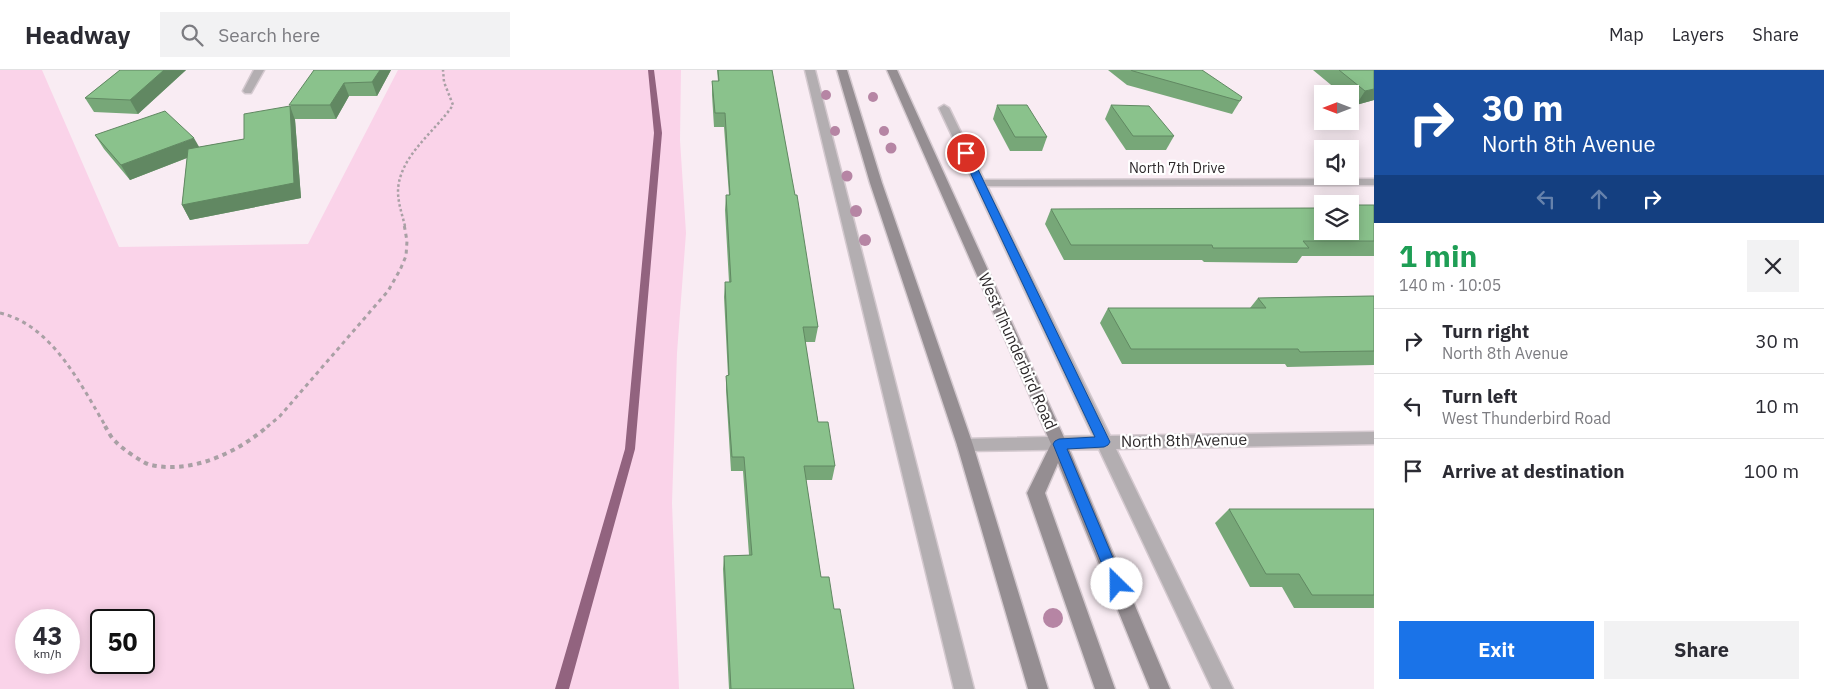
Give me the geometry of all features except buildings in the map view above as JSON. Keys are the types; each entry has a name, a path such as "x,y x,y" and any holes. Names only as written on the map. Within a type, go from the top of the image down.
{"main road":[{"path":"842,70 876,183 965,445 1038,689"},
{"name":"West Thunderbird Road","path":"892,70 1059,444 1160,689"},
{"path":"1059,444 1036,493 1104,689"}],"street":[{"path":"248,91 259,70"},
{"path":"810,70 964,689"},
{"path":"944,108 1223,689"},
{"name":"North 7th Drive","path":"980,183 1374,182"},
{"name":"North 8th Avenue","path":"965,445 1374,438"}],"path":[{"path":"0,313 13,316 35,330 55,350 75,376 115,442 149,465 167,467 195,464 223,456 244,445 280,416 384,297 395,280 404,261 408,242 399,201 399,183 418,147 430,132 446,118 453,105 444,82 443,70"}],"shaded area":[{"path":"0,70 42,70 119,247 308,244 398,70 681,70 680,140 686,233 677,353 672,503 679,689 0,689"}],"waterway":[{"path":"562,689 630,449 658,133 651,70"}],"route":[{"path":"966,153 1104,442 1059,444 1117,584"}]}
